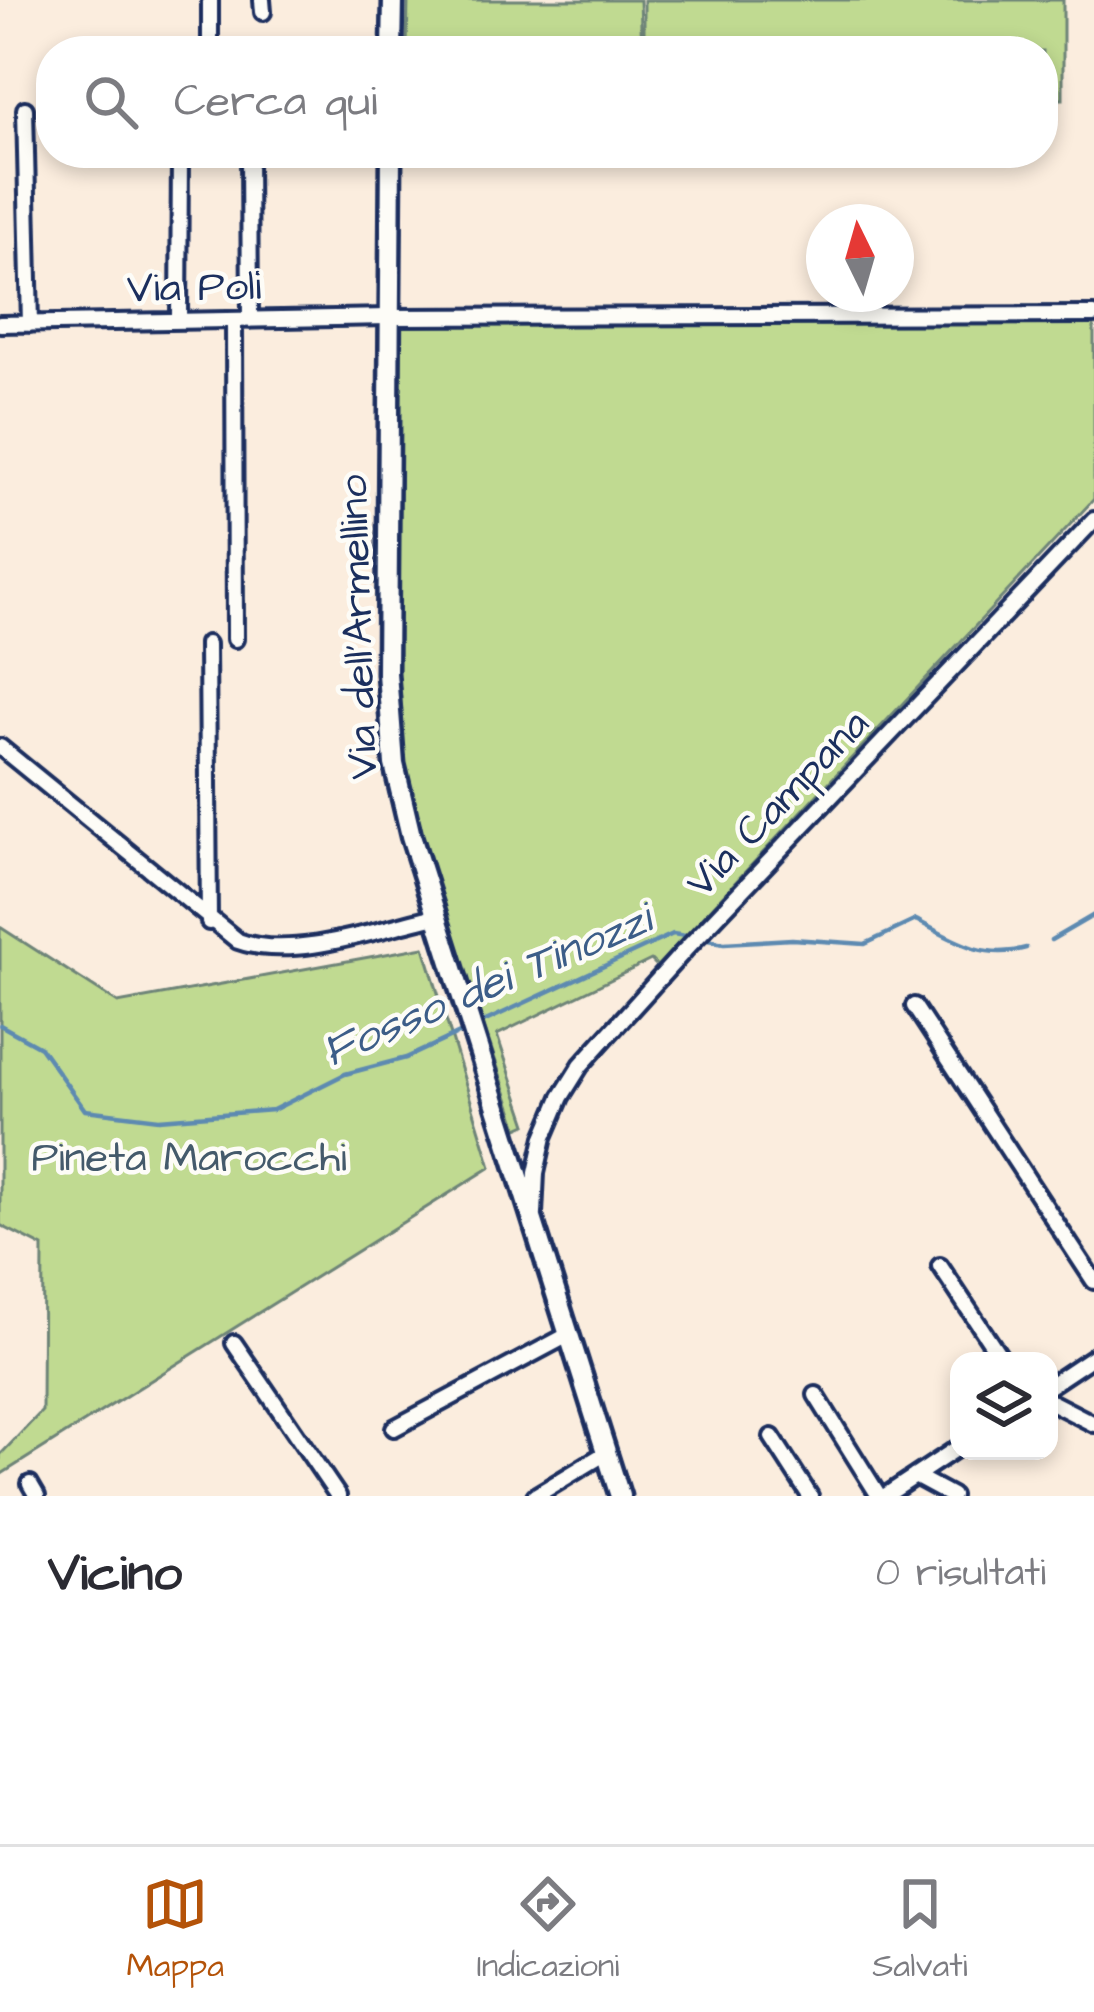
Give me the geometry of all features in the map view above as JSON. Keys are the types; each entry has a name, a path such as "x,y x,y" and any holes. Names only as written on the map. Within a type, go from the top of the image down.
{"street":[{"path":"210,0 210,36"},
{"path":"392,36 393,0"},
{"path":"25,109 30,324"},
{"path":"179,321 180,168"},
{"path":"235,639 248,168"},
{"name":"Via dell'Armellino","path":"391,168 387,634 391,739 402,804 620,1496"},
{"name":"Via Poli","path":"0,324 389,317 1094,315"},
{"name":"Via Campana","path":"533,1225 538,1158 561,1097 594,1049 1094,520"},
{"path":"207,644 209,922"},
{"path":"0,747 238,941 279,948 436,916"},
{"path":"914,1006 1094,1281"},
{"path":"940,1265 997,1352"},
{"path":"394,1428 568,1335"},
{"path":"234,1342 338,1496"},
{"path":"1058,1381 1094,1356"},
{"path":"816,1395 882,1496 950,1453"},
{"path":"1058,1406 1094,1424"},
{"path":"772,1437 810,1496"},
{"path":"536,1496 606,1453"},
{"path":"914,1477 952,1496"}],"green space":[{"path":"408,0 640,0 641,36 407,36"},
{"path":"644,0 1063,0 1063,99 1058,99 1058,36 644,36"},
{"path":"1094,318 1094,499 657,966 651,960 497,1035 527,1124 518,1128 402,782 389,671 401,324"},
{"name":"Pineta Marocchi","path":"0,927 118,1003 424,947 491,1167 0,1475 0,1455 42,1411 43,1247 0,1225"}],"waterway":[{"name":"Fosso dei Tinozzi","path":"1051,940 1094,915"},
{"name":"Fosso dei Tinozzi","path":"702,939 865,944 916,920 982,950 1026,948"},
{"name":"Fosso dei Tinozzi","path":"477,1025 673,934 691,937"},
{"name":"Fosso dei Tinozzi","path":"0,1025 40,1047 85,1110 159,1119 273,1110 345,1074 406,1058 466,1030"}]}
